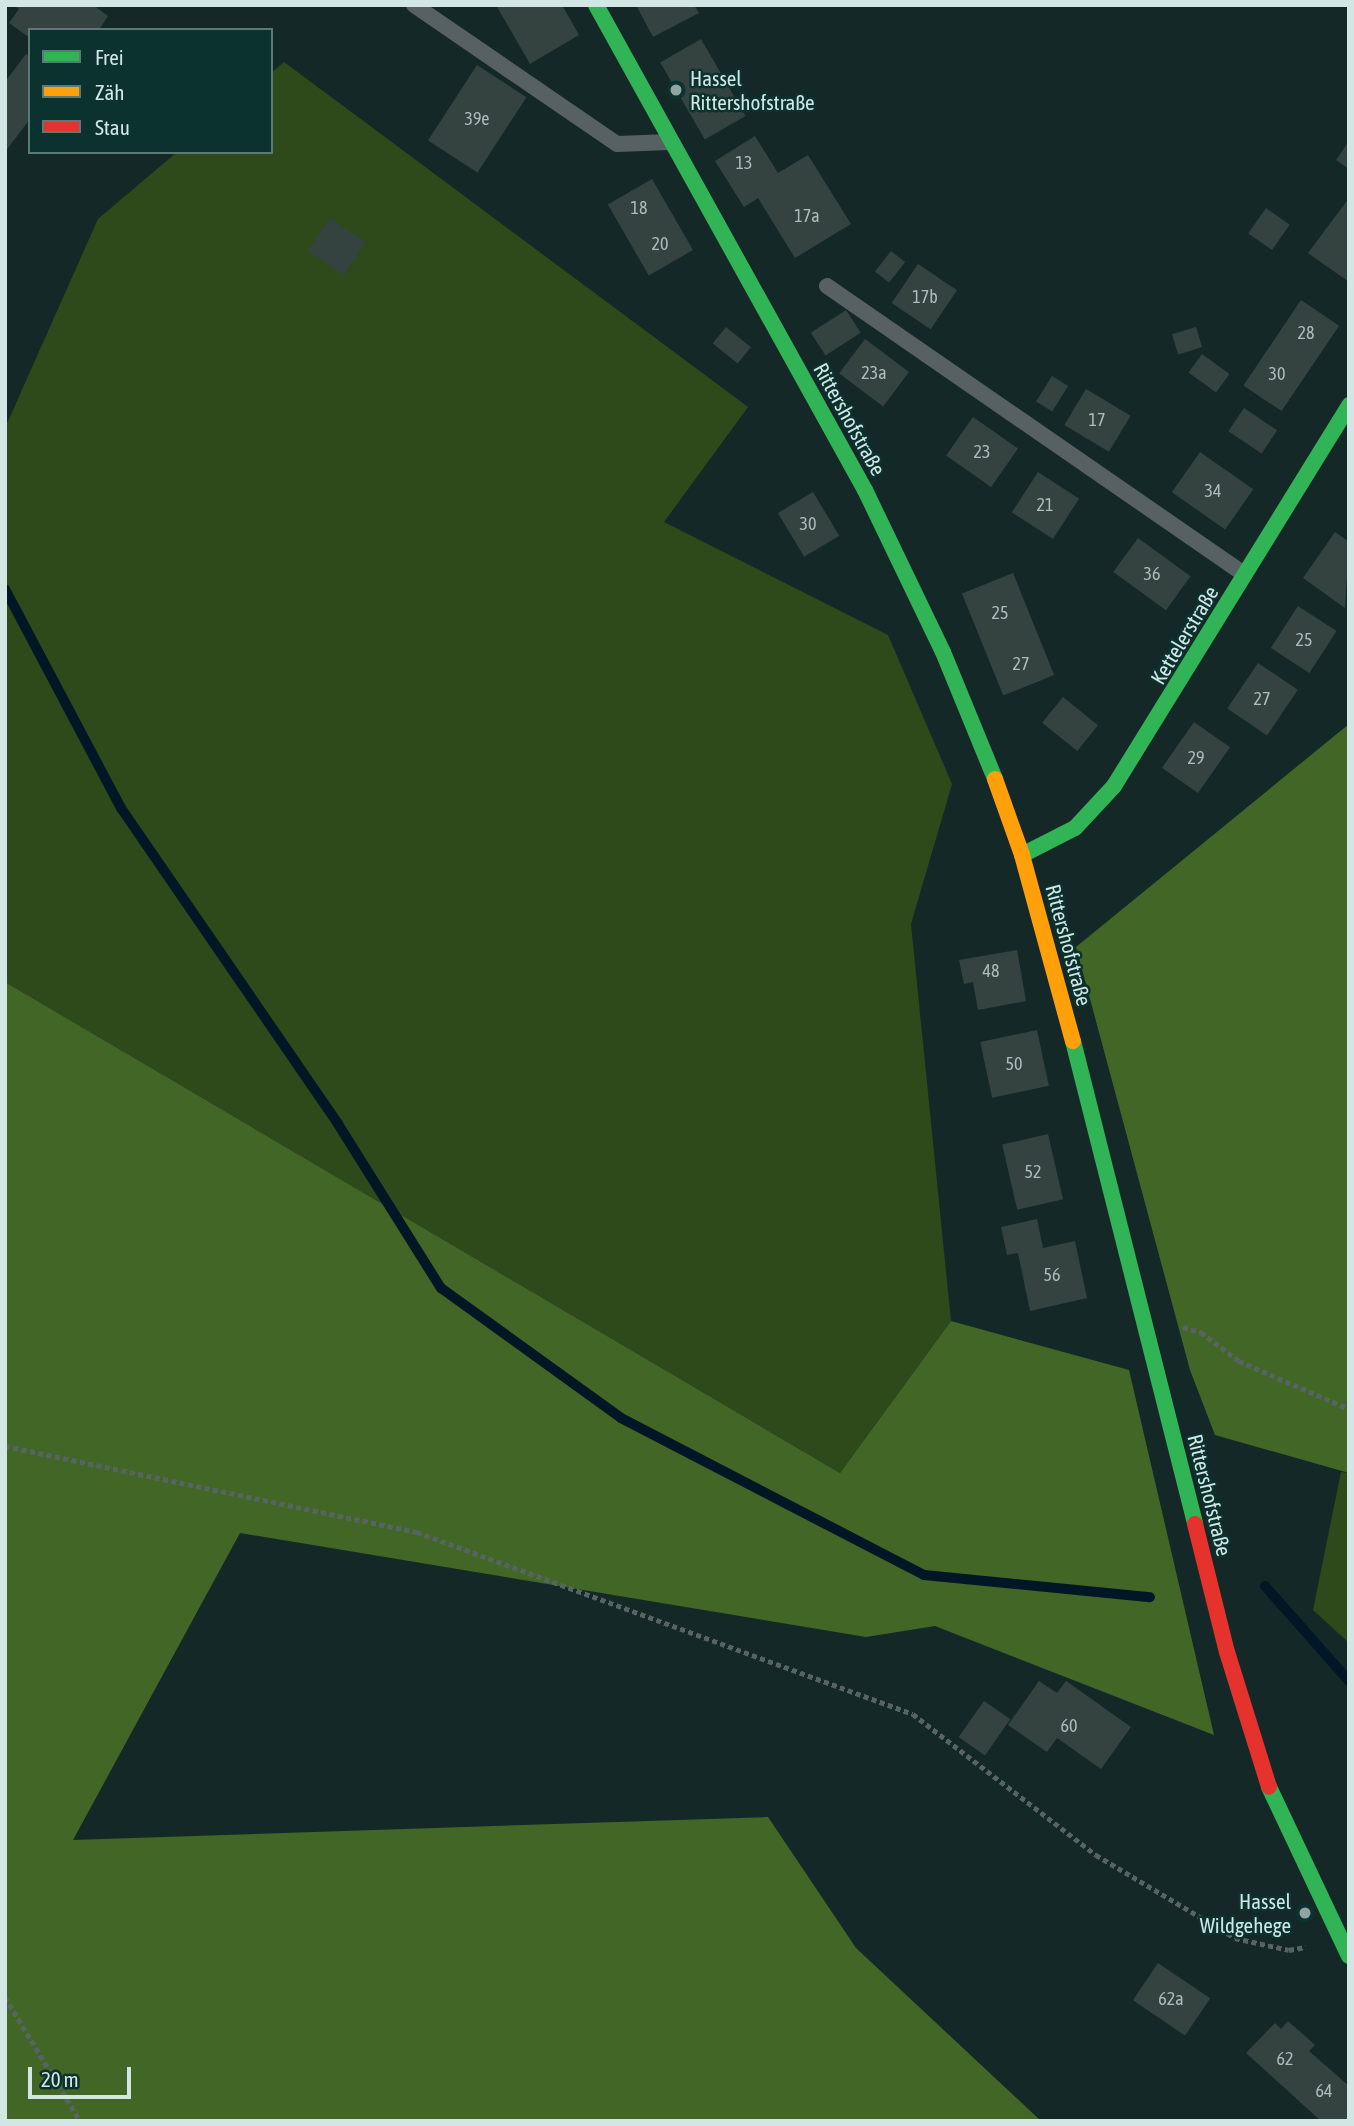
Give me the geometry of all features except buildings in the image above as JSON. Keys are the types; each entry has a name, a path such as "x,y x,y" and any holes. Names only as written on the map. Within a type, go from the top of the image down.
{"main road":[{"name":"Rittershofstraße","path":"596,5 865,490 943,652 1023,855 1147,1327 1227,1652 1263,1775 1345,1949"},
{"name":"Kettelerstraße","path":"1023,855 1076,828 1114,786 1349,405"}],"lane":[{"path":"414,5 617,144 673,142"},
{"path":"827,286 1244,574"}],"path":[{"path":"1147,1327 1201,1332 1240,1361 1349,1409"},
{"path":"5,1446 418,1532 900,1709 913,1714 1096,1855 1235,1938 1289,1950 1345,1949"},
{"path":"5,1997 80,2121"}],"green space":[{"path":"284,62 748,407 664,522 888,635 952,784 911,924 951,1321 840,1473 5,982 5,428 98,219 175,154 273,154 273,71"},
{"path":"1349,724 1349,1473 1215,1435 1190,1370 1076,947"},
{"path":"5,982 840,1473 951,1321 1129,1370 1214,1735 935,1626 866,1637 240,1533 73,1840 768,1817 856,1948 1041,2121 5,2121"},
{"path":"1341,1472 1349,1473 1349,1643 1313,1610"}],"waterway":[{"path":"5,589 121,808 338,1124 441,1288 621,1418 924,1575 1150,1597"},
{"path":"1265,1586 1349,1681"}],"traffic: fast":[{"path":"596,5 865,490 943,652 995,779"},
{"path":"1022,855 1075,828 1114,786 1349,405"},
{"path":"1073,1041 1195,1524"},
{"path":"1269,1787 1349,1956"}],"traffic: slow":[{"path":"995,779 1022,855 1073,1041"}],"traffic: jam":[{"path":"1195,1524 1227,1652 1269,1787"}],"place":[{"name":"Hassel Rittershofstraße","path":"676,90"},
{"name":"Hassel Wildgehege","path":"1305,1913"}]}
